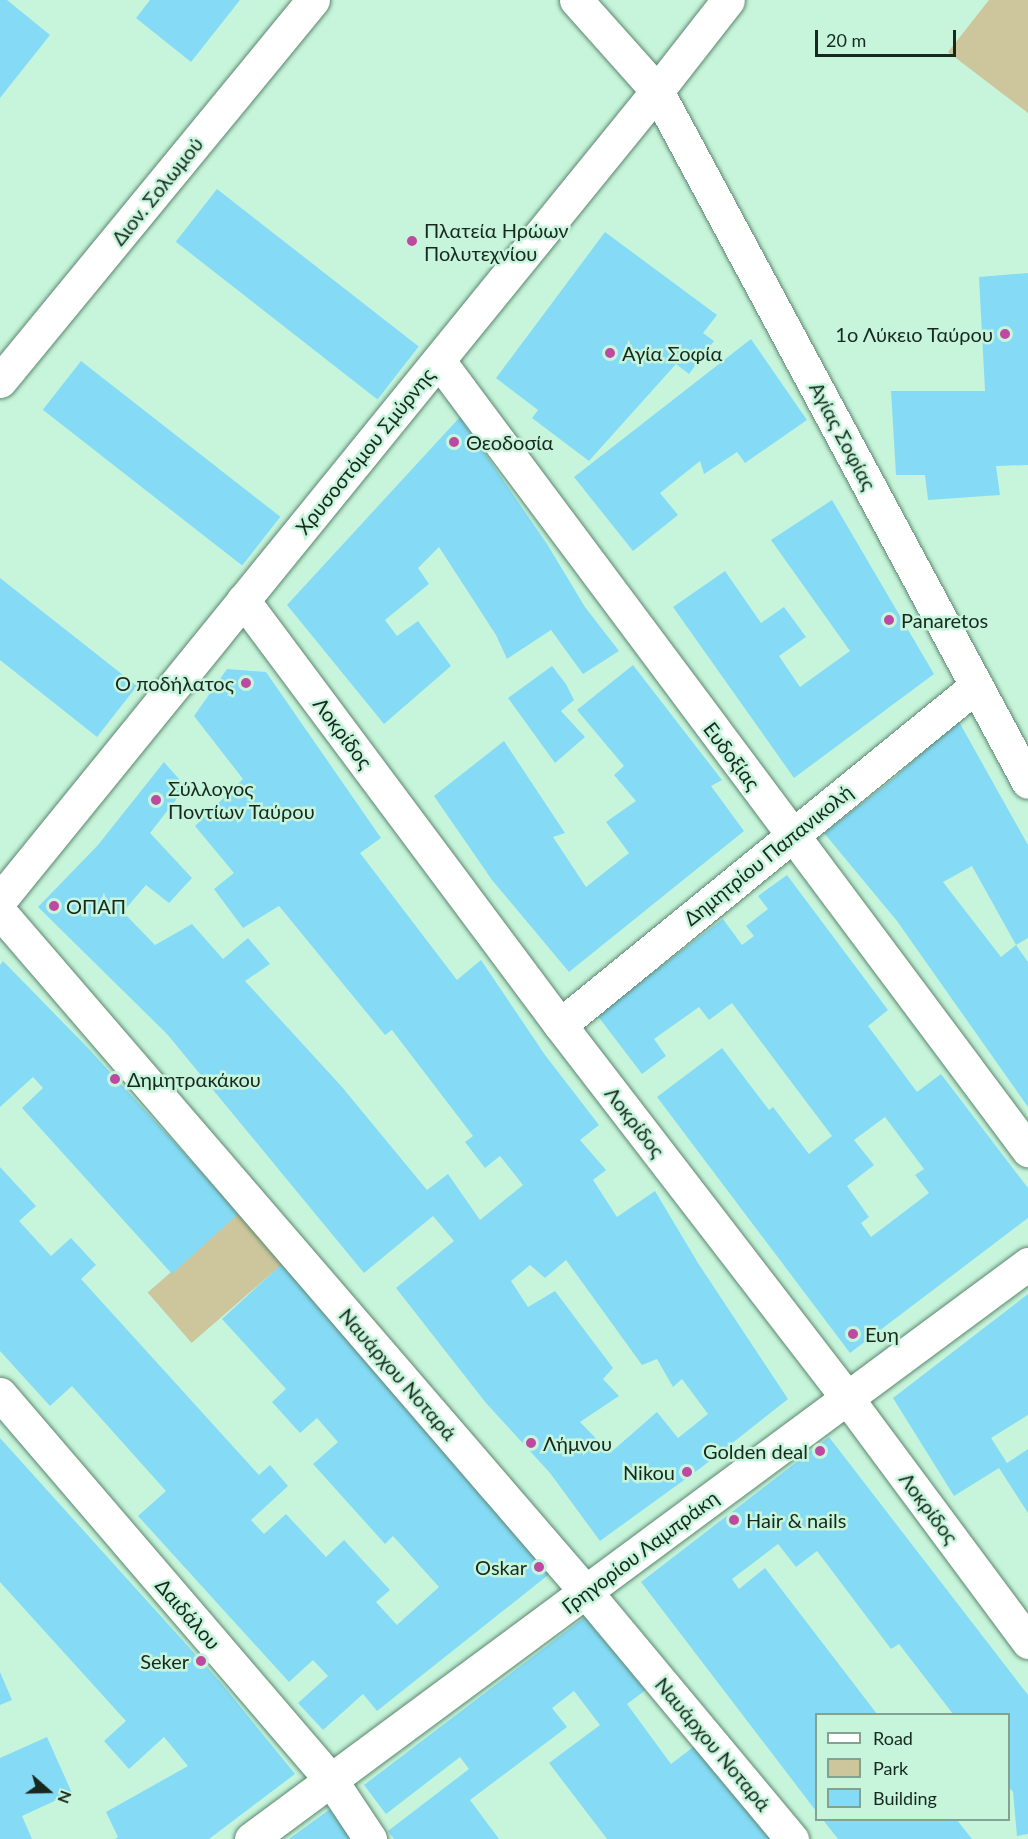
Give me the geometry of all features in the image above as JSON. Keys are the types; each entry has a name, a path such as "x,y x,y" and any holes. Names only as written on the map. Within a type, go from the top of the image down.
{"street":[{"name":"Διον. Σολωμού","path":"0,381 313,0"},
{"name":"Αγίας Σοφίας","path":"576,0 657,91 1028,782"},
{"name":"Χρυσοστόμου Σμύρνης","path":"0,900 439,361 728,0"},
{"name":"Ευδοξίας","path":"439,361 1028,1150"},
{"name":"Λοκρίδος","path":"243,600 560,1025 848,1398 1028,1642"},
{"name":"Δημητρίου Παπανικολή","path":"560,1025 976,686"},
{"name":"Ναυάρχου Νοταρά","path":"0,912 586,1592 792,1839"},
{"name":"Γρηγορίου Λαμπράκη","path":"251,1839 1028,1264"},
{"name":"Δαιδάλου","path":"0,1394 331,1780 370,1839"}],"green space":[{"path":"989,0 1028,0 1028,113 948,52"},
{"path":"239,1213 283,1264 192,1343 148,1292"}],"building":[{"path":"0,0 7,0 50,35 0,98"},
{"path":"150,0 240,0 191,62 136,18"},
{"path":"217,189 419,347 377,399 176,242"},
{"name":"Αγία Σοφία","path":"605,232 717,315 703,333 714,341 689,374 676,364 589,461 532,418 538,410 496,378"},
{"name":"1ο Λύκειο Ταύρου","path":"1028,273 1028,465 996,466 1000,495 928,500 925,475 896,475 891,391 985,391 979,277"},
{"path":"751,339 807,420 745,463 737,452 704,474 700,461 660,493 678,515 633,551 574,477"},
{"path":"81,361 280,517 242,566 43,410"},
{"path":"460,417 547,544 585,607 619,651 583,674 551,630 507,659 496,635 439,547 418,568 429,584 385,620 397,636 418,621 451,666 384,724 287,605"},
{"path":"832,500 934,674 794,778 673,607 725,571 761,623 784,607 806,637 779,656 800,687 850,651 771,540"},
{"path":"0,578 137,686 97,737 0,660"},
{"path":"633,665 722,780 711,786 744,831 569,972 492,880 434,796 504,741 565,833 553,837 586,887 629,853 606,822 636,801 614,775 624,766 577,710"},
{"path":"552,666 566,684 574,700 561,711 585,737 555,763 508,698"},
{"path":"227,669 266,672 381,838 360,853 457,980 481,960 545,1055 599,1125 580,1140 606,1170 593,1180 617,1217 655,1191 698,1263 788,1399 702,1467 600,1541 550,1473 486,1403 396,1288 454,1241 433,1216 364,1273 167,1034 38,907 98,845 164,762 186,787 150,833 192,878 169,903 146,885 123,912 155,945 192,924 223,959 248,938 270,964 245,981 342,1087 427,1190 448,1174 480,1220 523,1185 500,1156 485,1168 465,1142 473,1136 392,1030 385,1035 279,906 243,928 214,889 234,873 195,826 243,779 194,716","holes":["566,1260 642,1365 657,1359 673,1387 682,1379 708,1414 678,1438 657,1412 610,1453 580,1422 619,1396 603,1379 613,1368 555,1291 528,1307 511,1281 530,1265 545,1278"]},
{"path":"958,720 1028,845 1028,938 1016,945 1028,962 1028,1107 897,921 824,833 893,779","holes":["972,866 1016,945 1001,957 943,882"]},
{"path":"787,875 888,1010 868,1026 917,1092 941,1074 1028,1188 1028,1218 850,1353 657,1097 722,1048 769,1110 773,1107 809,1154 832,1136 732,1003 709,1020 699,1007 654,1039 666,1056 642,1074 597,1015 723,919 742,945 754,936 746,926 768,909 758,896","holes":["885,1117 924,1169 915,1175 929,1193 871,1237 861,1223 869,1217 847,1186 874,1165 854,1140"]},
{"path":"3,961 88,1048 239,1213 172,1274 22,1108 43,1088 33,1077 0,1107 0,965"},
{"path":"0,1167 36,1206 19,1221 51,1256 71,1238 96,1265 81,1279 259,1475 270,1465 288,1486 251,1520 264,1534 286,1514 326,1557 344,1540 390,1590 376,1602 397,1625 439,1587 393,1536 385,1544 313,1464 338,1442 317,1418 300,1433 272,1402 286,1389 222,1319 283,1263 557,1568 377,1711 363,1694 323,1730 298,1703 328,1676 313,1660 289,1682 138,1516 166,1491 72,1386 50,1406 0,1351"},
{"path":"1028,1294 1028,1415 991,1438 1007,1463 1028,1449 1028,1513 999,1468 954,1496 893,1398"},
{"path":"829,1437 1028,1695 1028,1834 1017,1836 1013,1792 1010,1788 1010,1713 952,1713 899,1644 891,1649 817,1551 796,1567 778,1544 732,1579 739,1589 765,1568 876,1713 815,1713 815,1810 641,1582"},
{"path":"0,1438 222,1684 295,1774 209,1839 115,1839 118,1837 106,1812 188,1766 164,1737 129,1769 104,1741 126,1721 0,1582"},
{"path":"594,1610 651,1686 627,1704 671,1764 705,1738 782,1839 607,1839 549,1763 600,1725 574,1691 552,1708 567,1727 470,1800 499,1839 394,1839 388,1831 469,1769 460,1757 386,1814 364,1785"},
{"path":"0,1672 12,1700 0,1705"},
{"path":"47,1737 72,1793 22,1816 32,1839 0,1839 0,1758"},
{"path":"333,1807 356,1839 289,1839"},
{"path":"824,1821 958,1821 972,1839 838,1839"}],"place":[{"name":"Πλατεία Ηρώων Πολυτεχνίου","path":"412,241"},
{"name":"1ο Λύκειο Ταύρου","path":"1005,334"},
{"name":"Αγία Σοφία","path":"610,353"},
{"name":"Θεοδοσία","path":"454,442"},
{"name":"Panaretos","path":"889,620"},
{"name":"Ο ποδήλατος","path":"246,683"},
{"name":"Σύλλογος Ποντίων Ταύρου","path":"156,800"},
{"name":"ΟΠΑΠ","path":"54,906"},
{"name":"Δημητρακάκου","path":"115,1079"},
{"name":"Ευη","path":"853,1334"},
{"name":"Λήμνου","path":"531,1443"},
{"name":"Golden deal","path":"820,1451"},
{"name":"Nikou","path":"687,1472"},
{"name":"Hair & nails","path":"734,1520"},
{"name":"Oskar","path":"539,1567"},
{"name":"Seker","path":"201,1661"}]}
